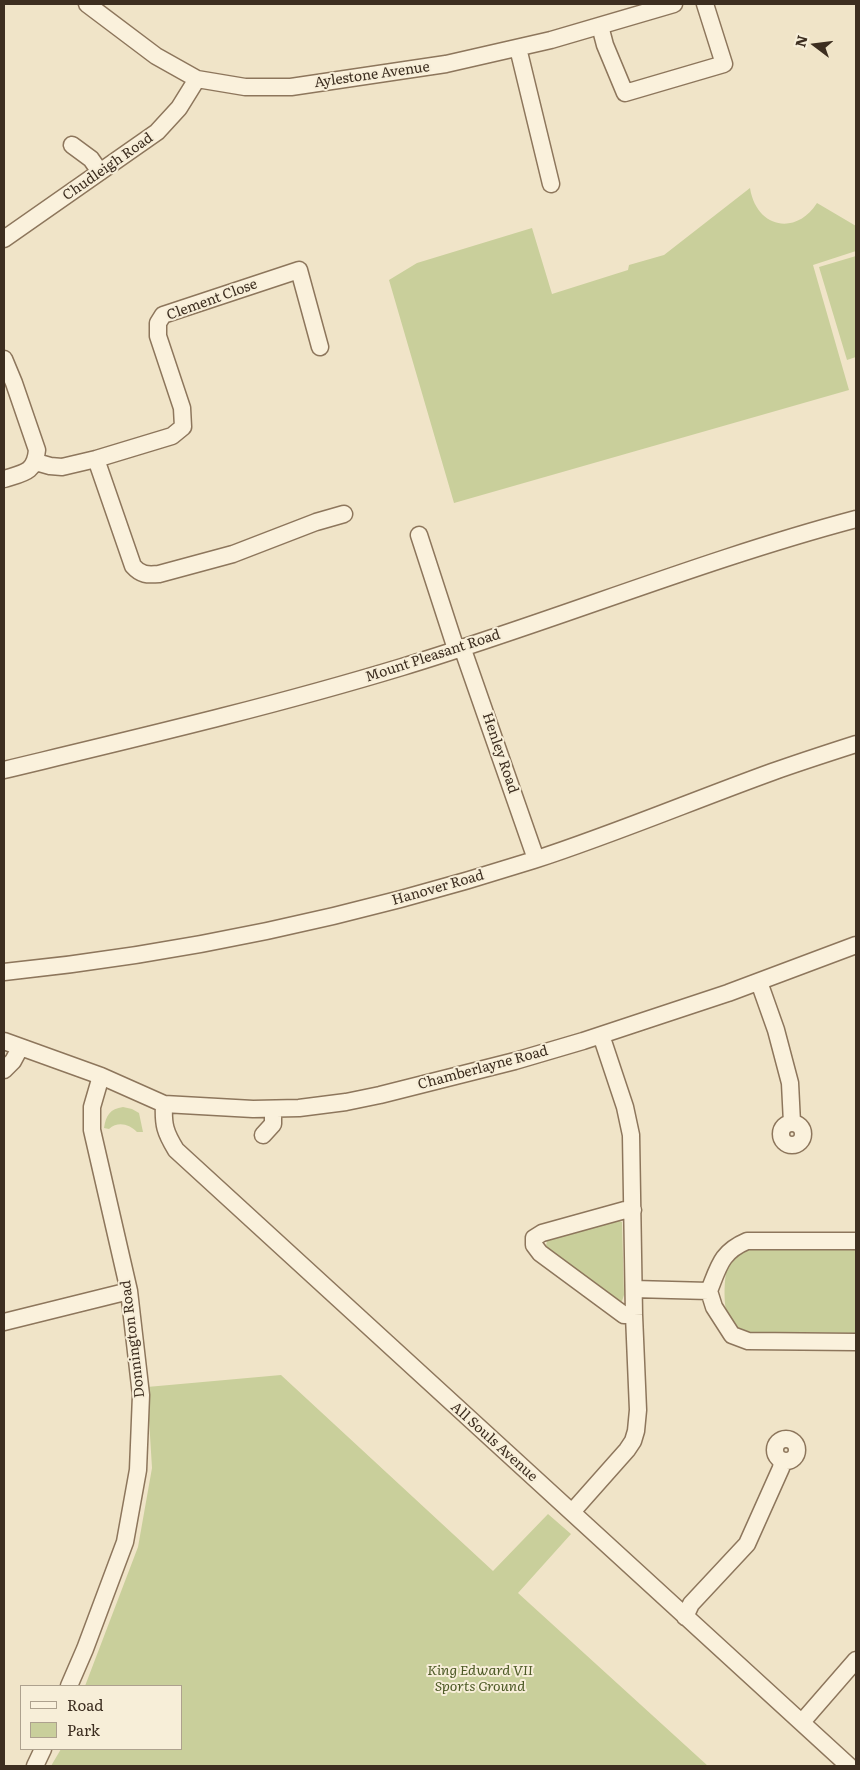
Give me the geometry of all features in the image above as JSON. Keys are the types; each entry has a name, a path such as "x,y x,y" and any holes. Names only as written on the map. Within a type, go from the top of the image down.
{"street":[{"name":"Aylestone Avenue","path":"87,4 156,56 197,79 245,87 291,87 446,64 551,40 674,4"},
{"path":"600,26 605,45 625,93 724,64 705,4"},
{"path":"518,48 551,184"},
{"name":"Chudleigh Road","path":"4,239 157,132 179,108 197,79"},
{"path":"72,145 91,159 100,172"},
{"name":"Clement Close","path":"36,462 62,467 96,459 172,436 183,427 182,408 158,336 158,323 163,315 299,270 320,347"},
{"path":"4,359 37,450 36,462 28,471 4,480"},
{"path":"96,459 133,566 138,572 146,575 159,574 232,554 316,522 344,514"},
{"name":"Mount Pleasant Road","path":"4,770 223,718 403,667 809,531 856,519"},
{"name":"Henley Road","path":"419,535 536,859"},
{"name":"Hanover Road","path":"4,972 150,953 277,929 393,900 536,859 774,771 856,744"},
{"name":"Chamberlayne Road","path":"4,1041 102,1076 164,1104 273,1109 299,1108 346,1102 380,1095 515,1060 601,1035 759,982 856,945"},
{"path":"759,982 776,1030 790,1084 792,1123"},
{"path":"572,1512 627,1450 633,1441 636,1431 638,1395 634,1315 631,1135 629,1120 601,1035"},
{"path":"4,1070 13,1062 20,1048"},
{"name":"Donnington Road","path":"69,1685 125,1542 138,1470 141,1395 129,1291 92,1130 92,1107 102,1076"},
{"name":"All Souls Avenue","path":"164,1104 163,1121 166,1134 176,1150 849,1766"},
{"path":"264,1135 273,1124 273,1109"},
{"path":"633,1210 625,1210 542,1234 534,1238 534,1245 540,1253 624,1315 634,1315"},
{"path":"856,1241 747,1241 733,1247 725,1255 709,1290 714,1307 732,1335 748,1341 856,1342"},
{"path":"634,1289 709,1290"},
{"path":"4,1322 129,1291"},
{"path":"686,1617 690,1604 747,1544 781,1468 782,1460"},
{"path":"802,1722 856,1660"},
{"path":"35,1766 43,1750"}],"green space":[{"path":"750,188 760,212 768,219 778,223 798,220 808,214 817,203 856,226 856,251 813,265 849,390 454,503 389,280 417,263 532,228 552,294 628,270 629,265 664,255"},
{"path":"856,256 856,357 847,360 819,267"},
{"path":"123,1107 139,1113 143,1132 137,1132 123,1124 109,1129 104,1128 109,1113"},
{"path":"617,1220 622,1222 624,1295 622,1301 617,1301 549,1251 546,1246 547,1241 551,1237"},
{"path":"745,1247 856,1248 856,1333 751,1332 742,1331 734,1327 727,1317 725,1278 732,1255"},
{"name":"King Edward VII Sports Ground","path":"281,1375 493,1571 548,1514 571,1534 518,1593 708,1766 51,1766 60,1750 182,1750 182,1685 85,1685 138,1547 152,1468 147,1387"}]}
